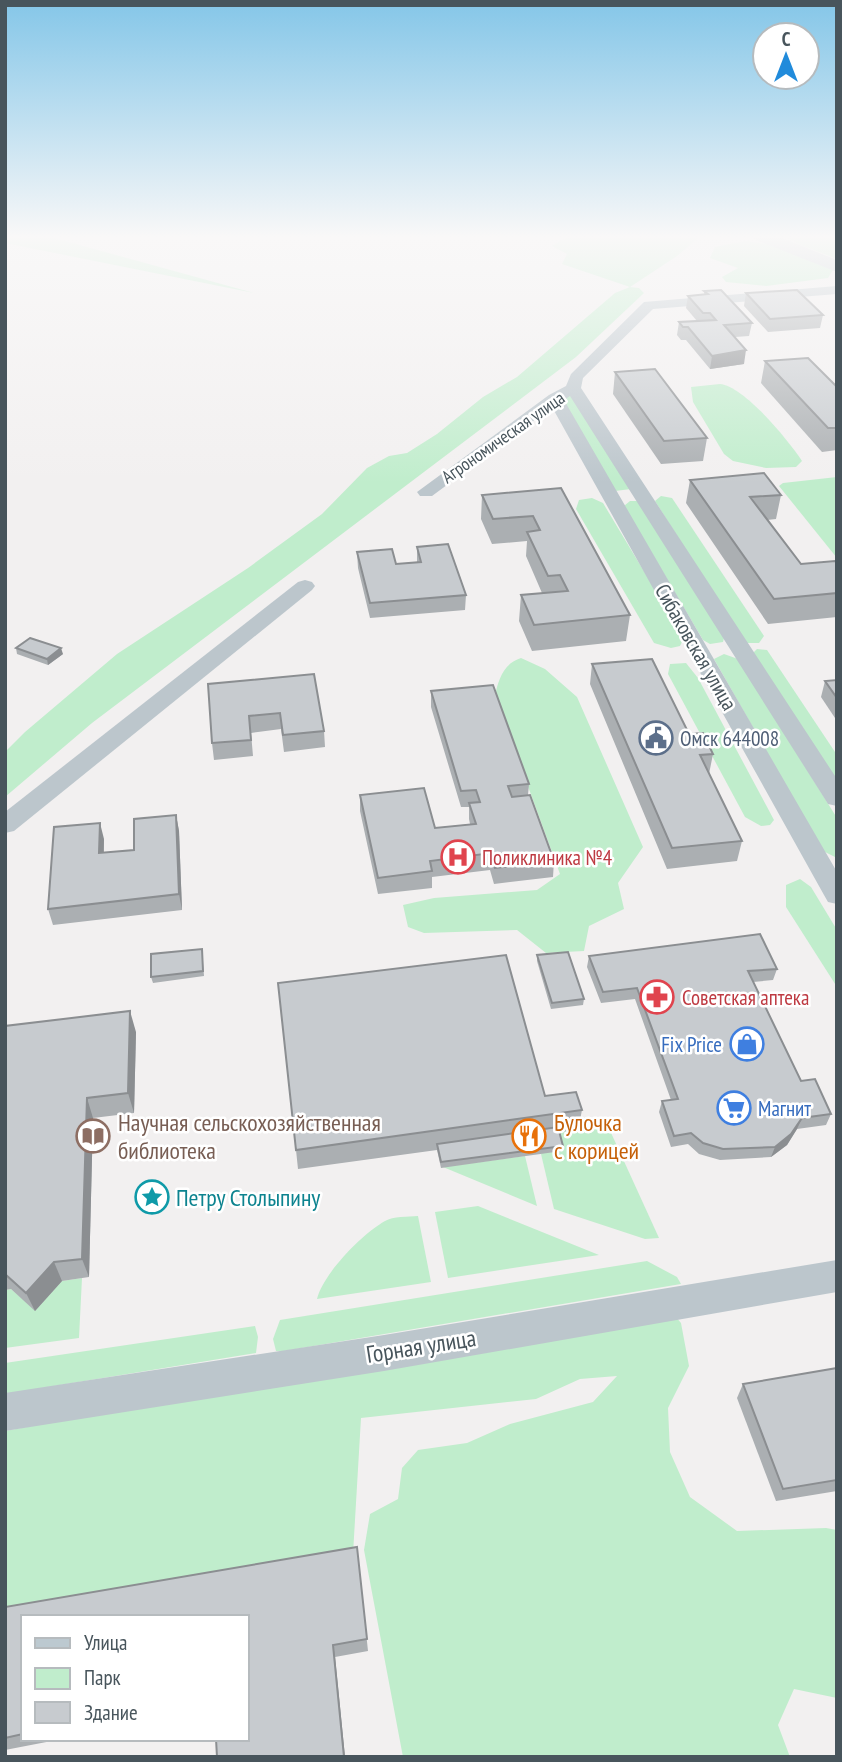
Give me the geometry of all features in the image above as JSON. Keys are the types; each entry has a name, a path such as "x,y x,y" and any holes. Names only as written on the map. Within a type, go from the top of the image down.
{"street":[{"name":"Агрономическая улица","path":"425,492 564,393 576,377 636,318"},
{"name":"Сибаковская улица","path":"564,393 837,798"},
{"name":"Сибаковская улица","path":"564,393 837,895"},
{"path":"5,825 305,586"},
{"name":"Горная улица","path":"5,1412 384,1353 837,1276"}],"green space":[{"path":"586,318 617,318 576,357 92,723 5,797 5,752 117,654 248,568 322,514 367,468 389,456 407,453 437,434 483,397 517,377"},
{"path":"720,384 741,394 765,415 802,461 796,467 766,468 733,461 724,454 693,402 691,387"},
{"path":"568,396 574,396 631,489 615,491 563,401"},
{"path":"837,477 837,558 779,486 783,483"},
{"path":"661,496 672,498 764,636 759,643 745,643 655,501"},
{"path":"592,498 603,503 684,638 680,646 671,648 654,643 576,509 579,500"},
{"path":"630,501 640,501 724,638 723,642 710,644 703,640 624,506"},
{"path":"757,649 767,650 837,755 837,789 753,653"},
{"path":"724,654 738,659 837,818 837,858 823,851 714,659"},
{"path":"521,658 545,669 577,697 643,847 618,883 624,909 589,926 584,951 546,953 517,930 424,933 408,927 403,905 434,898 537,890 560,874 495,696 503,673 510,664"},
{"path":"686,663 698,678 774,820 770,825 761,826 745,817 668,674 670,664"},
{"path":"800,879 811,887 837,930 837,987 786,907 786,885"},
{"path":"607,1124 659,1238 645,1239 554,1209 541,1154 557,1132"},
{"path":"525,1156 537,1206 443,1167"},
{"path":"478,1206 599,1255 448,1278 435,1212"},
{"path":"418,1216 431,1282 317,1299 335,1267 366,1235 388,1219"},
{"path":"647,1261 677,1277 681,1284 284,1351 276,1351 273,1339 280,1320"},
{"path":"82,1278 79,1338 5,1348 5,1290 11,1289 35,1310 62,1281"},
{"path":"670,1310 681,1323 689,1366 668,1408 670,1452 690,1497 737,1531 826,1528 837,1530 837,1698 794,1689 778,1725 790,1757 403,1757 364,1550 370,1514 398,1499 402,1468 418,1450 467,1443 510,1424 593,1402 617,1376 580,1379 536,1399 361,1418 353,1554 5,1618 5,1431"},
{"path":"255,1326 258,1337 256,1353 5,1394 5,1363"}],"building":[{"path":"714,318 748,318 752,323 724,325 746,350 712,356 688,327 683,327 679,322 716,320"},
{"path":"808,358 837,387 837,428 828,428 765,361"},
{"path":"655,369 707,438 664,441 615,372"},
{"path":"764,473 781,495 750,497 801,564 837,563 837,593 774,599 690,480"},
{"path":"561,488 630,615 534,625 521,595 568,591 560,575 548,576 527,532 540,530 533,516 493,519 482,495"},
{"path":"448,544 466,595 370,603 357,552 392,549 396,564 421,562 417,547"},
{"path":"30,638 61,648 47,659 16,648"},
{"path":"652,659 689,734 703,733 713,754 700,755 742,841 672,848 592,664"},
{"path":"314,674 324,731 283,735 280,713 249,716 251,740 212,743 208,684"},
{"path":"837,680 837,698 825,681"},
{"path":"493,685 529,784 508,786 512,797 530,795 554,861 495,868 491,853 430,861 432,871 378,878 360,795 424,788 435,828 476,824 469,803 480,802 476,790 461,791 431,691"},
{"path":"176,815 179,894 48,909 54,827 100,823 99,853 134,850 134,819"},
{"path":"760,934 777,969 748,971 801,1081 815,1079 831,1114 802,1118 791,1134 775,1147 723,1149 703,1143 691,1133 674,1136 662,1101 678,1099 637,988 603,992 589,956"},
{"path":"202,949 203,971 151,977 151,954"},
{"path":"568,952 584,999 552,1003 537,955"},
{"path":"506,955 545,1096 576,1092 582,1110 296,1150 278,983"},
{"path":"130,1011 128,1093 87,1098 82,1259 54,1262 26,1293 5,1274 5,1026"},
{"path":"558,1127 563,1146 441,1162 437,1144"},
{"path":"837,1368 837,1480 783,1489 743,1384"},
{"path":"357,1547 367,1639 333,1645 344,1757 217,1757 216,1741 248,1741 248,1615 21,1615 21,1734 5,1738 5,1607"}],"place":[{"name":"Омск 644008","path":"656,738"},
{"name":"Поликлиника №4","path":"458,857"},
{"name":"Советская аптека","path":"657,997"},
{"name":"Fix Price","path":"747,1044"},
{"name":"Магнит","path":"734,1108"},
{"name":"Научная сельскохозяйственная библиотека","path":"93,1136"},
{"name":"Булочка с корицей","path":"529,1136"},
{"name":"Петру Столыпину","path":"152,1197"}]}
